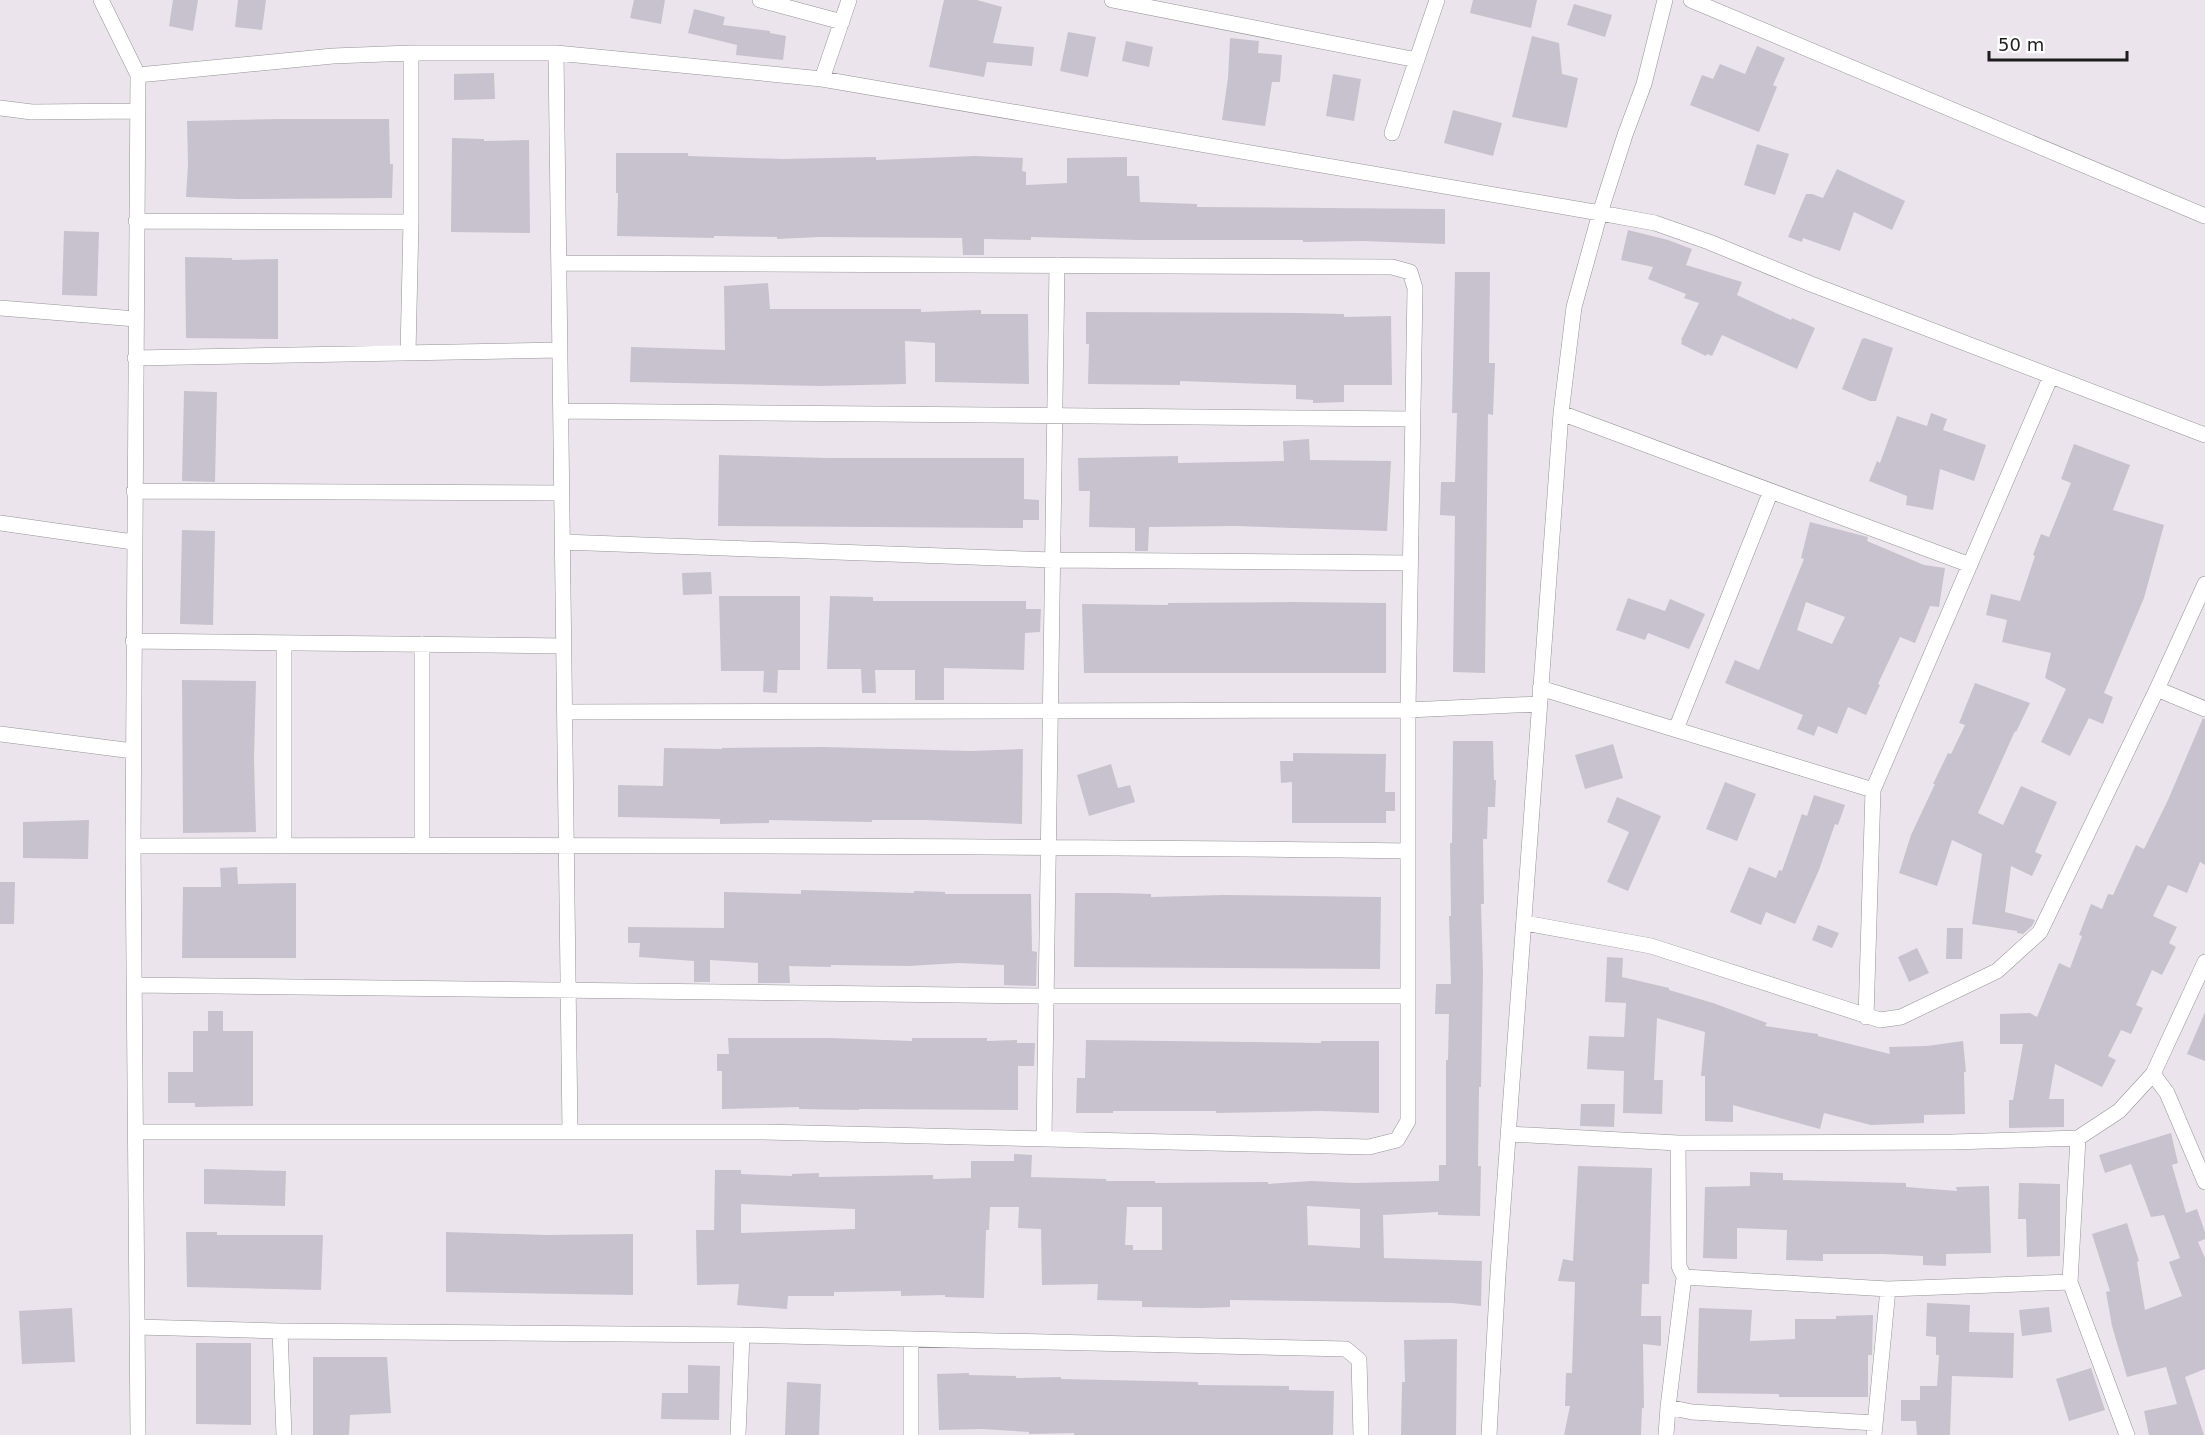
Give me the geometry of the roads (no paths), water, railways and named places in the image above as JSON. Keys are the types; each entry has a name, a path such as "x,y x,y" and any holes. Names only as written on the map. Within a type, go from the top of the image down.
{"street":[{"path":"101,0 138,75 133,542 138,1435"},
{"path":"760,0 842,21"},
{"path":"822,80 849,0"},
{"path":"1112,0 1417,60"},
{"path":"1392,133 1437,0"},
{"path":"1489,1435 1498,1274 1560,413 1574,307 1600,213 1644,84 1665,0"},
{"path":"1691,0 2205,216"},
{"path":"138,75 333,56 411,53 556,53 822,80 1655,222 2205,435"},
{"path":"408,353 411,53"},
{"path":"556,53 570,1131"},
{"path":"0,108 32,112 137,111"},
{"path":"136,221 411,222"},
{"path":"136,1132 764,1132 1369,1147 1397,1140 1408,1121 1408,710 1415,288 1410,272 1392,267 559,263"},
{"path":"1044,1139 1057,265"},
{"path":"0,308 136,319"},
{"path":"135,358 560,350"},
{"path":"1866,1017 1873,790 2051,376"},
{"path":"561,411 1413,419"},
{"path":"1560,413 1970,565"},
{"path":"134,491 562,493"},
{"path":"1676,729 1771,491"},
{"path":"0,523 133,542"},
{"path":"563,542 1053,560 1410,563"},
{"path":"1525,923 1651,946 1880,1020 1901,1017 1997,971 2040,932 2205,584"},
{"path":"133,641 564,646"},
{"path":"284,643 284,846"},
{"path":"422,644 422,845"},
{"path":"1540,688 1873,790"},
{"path":"2157,688 2205,708"},
{"path":"565,712 1408,710 1539,704"},
{"path":"0,734 133,751"},
{"path":"133,846 566,844 1048,846 1408,851"},
{"path":"1509,1134 1678,1143 1953,1142 2078,1138 2119,1111 2153,1074 2205,962"},
{"path":"134,985 568,992 1408,996"},
{"path":"2153,1074 2167,1093 2205,1182"},
{"path":"2078,1138 2070,1282 2127,1435"},
{"path":"1666,1435 1684,1277 1679,1266 1678,1143"},
{"path":"1684,1277 1888,1289 2070,1282"},
{"path":"1668,1407 1692,1412 1874,1429 1888,1289"},
{"path":"137,1327 280,1331 742,1335 1346,1349 1359,1360 1361,1435"},
{"path":"280,1331 284,1435"},
{"path":"738,1435 742,1335"},
{"path":"911,1340 911,1435"}]}
